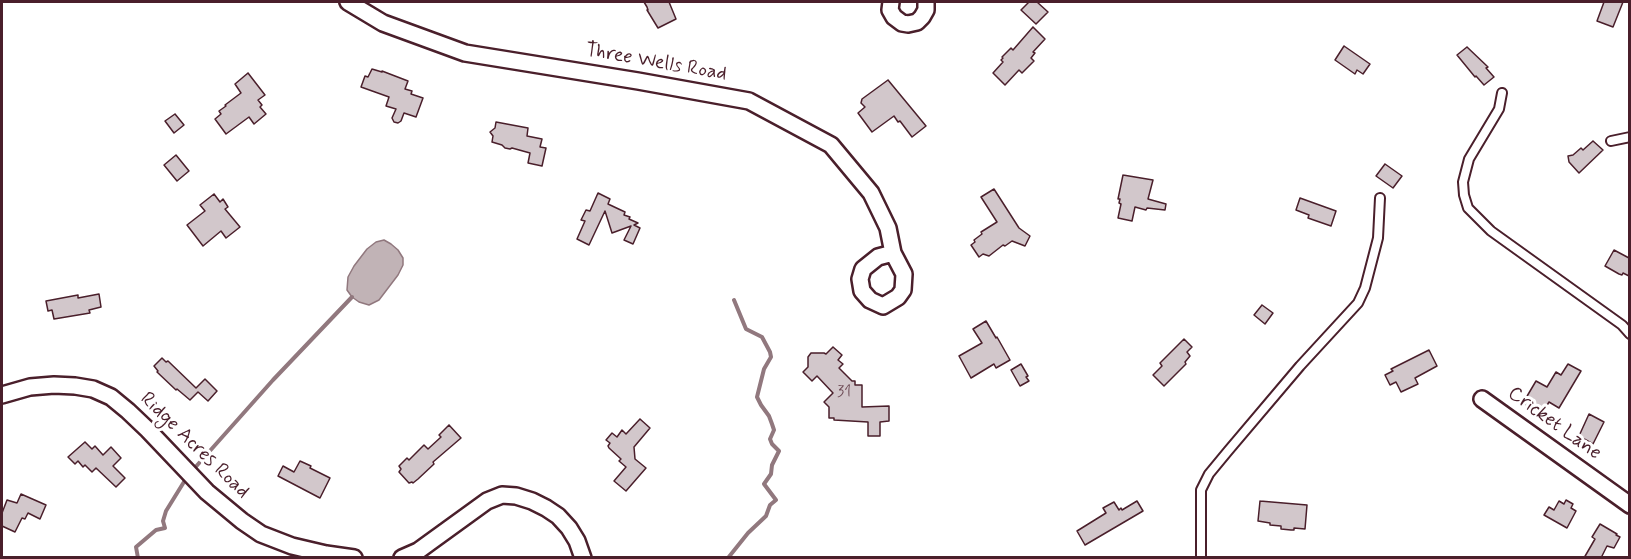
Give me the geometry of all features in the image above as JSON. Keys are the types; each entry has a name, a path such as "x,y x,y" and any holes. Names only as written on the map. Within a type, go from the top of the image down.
{"street":[{"name":"Three Wells Road","path":"348,2 382,23 465,53 749,101 831,145 871,193 888,228 893,253"},
{"path":"891,2 894,17 908,24 917,22 924,15 926,2"},
{"name":"Ridge Acres Road","path":"2,395 30,387 54,385 93,389 111,397 148,430 189,475 221,504 261,534 292,546 354,558"},
{"name":"Cricket Lane","path":"1482,399 1629,505"},
{"path":"402,558 418,551 487,501 502,495 532,501 558,516 577,541 583,558"}],"lane":[{"path":"1502,93 1499,110 1469,159 1463,182 1468,208 1491,231 1622,325 1629,334"},
{"path":"1611,141 1629,136"},
{"path":"1201,558 1201,490 1209,474 1228,451 1300,366 1358,303 1365,288 1378,238 1380,198"}],"shaded area":[{"path":"384,240 398,250 403,258 403,265 379,300 369,305 359,302 347,290 348,277 367,249 376,242"}],"building":[{"path":"644,2 669,2 676,19 658,28"},
{"path":"1029,2 1037,2 1048,12 1036,24 1021,10"},
{"path":"1604,2 1623,2 1613,27 1597,21"},
{"path":"1033,27 1045,39 1033,52 1035,53 1031,58 1034,61 1022,73 1019,70 1005,85 993,73 1003,62 1002,57 1011,48 1013,50"},
{"path":"1344,46 1370,64 1363,74 1357,70 1355,74 1335,60"},
{"path":"1467,47 1488,67 1486,68 1494,77 1484,85 1457,55"},
{"path":"372,69 408,81 405,89 423,98 416,117 404,113 401,121 394,122 392,118 396,109 386,106 389,97 361,87 365,76 368,77"},
{"path":"248,73 265,95 258,100 266,114 254,124 249,117 226,134 215,119 221,114 219,111 225,105 241,93 235,84"},
{"path":"888,80 926,126 912,137 894,116 872,132 858,113 865,107 861,103 862,99"},
{"path":"175,114 184,125 174,133 165,121"},
{"path":"496,122 528,128 527,136 542,139 540,147 546,148 542,166 528,163 530,153 505,148 492,142 493,136 490,132 495,128"},
{"path":"1593,141 1603,150 1579,173 1569,162 1568,156 1581,148 1583,150"},
{"path":"176,155 189,171 177,181 164,165"},
{"path":"1385,164 1402,176 1393,188 1376,176"},
{"path":"1123,175 1153,180 1148,199 1166,204 1165,210 1147,208 1146,210 1135,207 1132,221 1118,218 1121,204 1118,199"},
{"path":"994,189 1019,228 1030,236 1025,246 1012,241 989,256 983,254 979,257 971,245 982,234 981,232 997,222 981,197"},
{"path":"598,193 610,199 608,204 625,212 624,215 638,223 634,225 640,228 633,244 624,240 631,226 612,233 605,211 589,245 577,239 585,221 581,220 586,210 590,211"},
{"path":"214,194 220,202 223,199 228,207 225,209 240,227 226,238 221,231 203,246 187,225 205,211 200,205"},
{"path":"1300,198 1336,211 1331,226 1308,218 1309,215 1296,210"},
{"path":"1614,250 1629,258 1629,276 1619,274 1605,266"},
{"path":"99,294 101,307 89,310 90,313 54,319 52,310 48,311 46,301"},
{"path":"1262,305 1273,313 1265,324 1254,315"},
{"path":"986,321 1010,360 996,368 994,364 971,378 959,356 982,343 973,329"},
{"path":"1184,339 1192,347 1187,352 1190,356 1186,364 1164,386 1153,375 1162,366 1160,363"},
{"path":"833,347 842,355 838,360 843,364 839,368 852,381 855,381 855,385 862,385 862,407 889,406 889,421 880,422 880,436 868,436 868,422 829,418 829,407 824,402 833,393 817,376 812,381 803,372 808,367 808,357 811,353 826,354"},
{"path":"1429,350 1437,366 1415,378 1418,384 1401,392 1396,382 1390,385 1385,375 1393,371 1391,369"},
{"path":"162,358 196,388 205,379 217,391 208,401 198,392 190,400 157,372 154,366"},
{"path":"1021,364 1029,381 1020,386 1011,370"},
{"path":"1568,364 1581,371 1559,408 1549,402 1540,417 1528,410 1530,407 1523,403 1536,381 1547,387 1556,372 1561,375"},
{"path":"1589,414 1604,422 1593,444 1579,436"},
{"path":"640,419 650,428 634,447 635,459 646,468 626,491 614,481 626,467 609,448 610,443 606,440 612,433 617,437 622,430 626,434"},
{"path":"449,425 461,438 433,462 434,464 418,479 409,483 399,472 401,469 399,466 407,458 409,460 424,445 428,449 441,437 439,435"},
{"path":"85,442 92,449 95,446 103,455 111,447 121,458 113,466 125,478 116,487 96,468 92,472 78,461 75,464 68,457"},
{"path":"300,461 330,478 320,498 278,476 283,466 294,472"},
{"path":"21,494 46,505 40,519 28,513 25,519 22,518 15,532 2,526 2,513 7,500 17,503"},
{"path":"1566,500 1573,504 1571,508 1576,511 1567,528 1544,515 1549,507 1554,510 1559,501 1564,504"},
{"path":"1137,501 1143,511 1085,545 1077,531 1106,513 1103,508 1114,502 1119,510 1121,508 1122,510"},
{"path":"1260,501 1307,505 1305,529 1281,529 1281,526 1258,521"},
{"path":"1600,524 1620,537 1614,548 1607,546 1601,558 1584,558 1595,539 1592,537"}],"waterway":[{"path":"192,471 273,380 352,297"},
{"path":"728,558 748,533 766,516 770,505 776,500 764,484 771,474 772,465 779,451 770,439 774,430 769,416 757,397 764,369 771,357 770,352 762,337 746,329 734,300"},
{"path":"138,558 136,547 156,530 165,528 163,521 166,511 187,477"}]}
